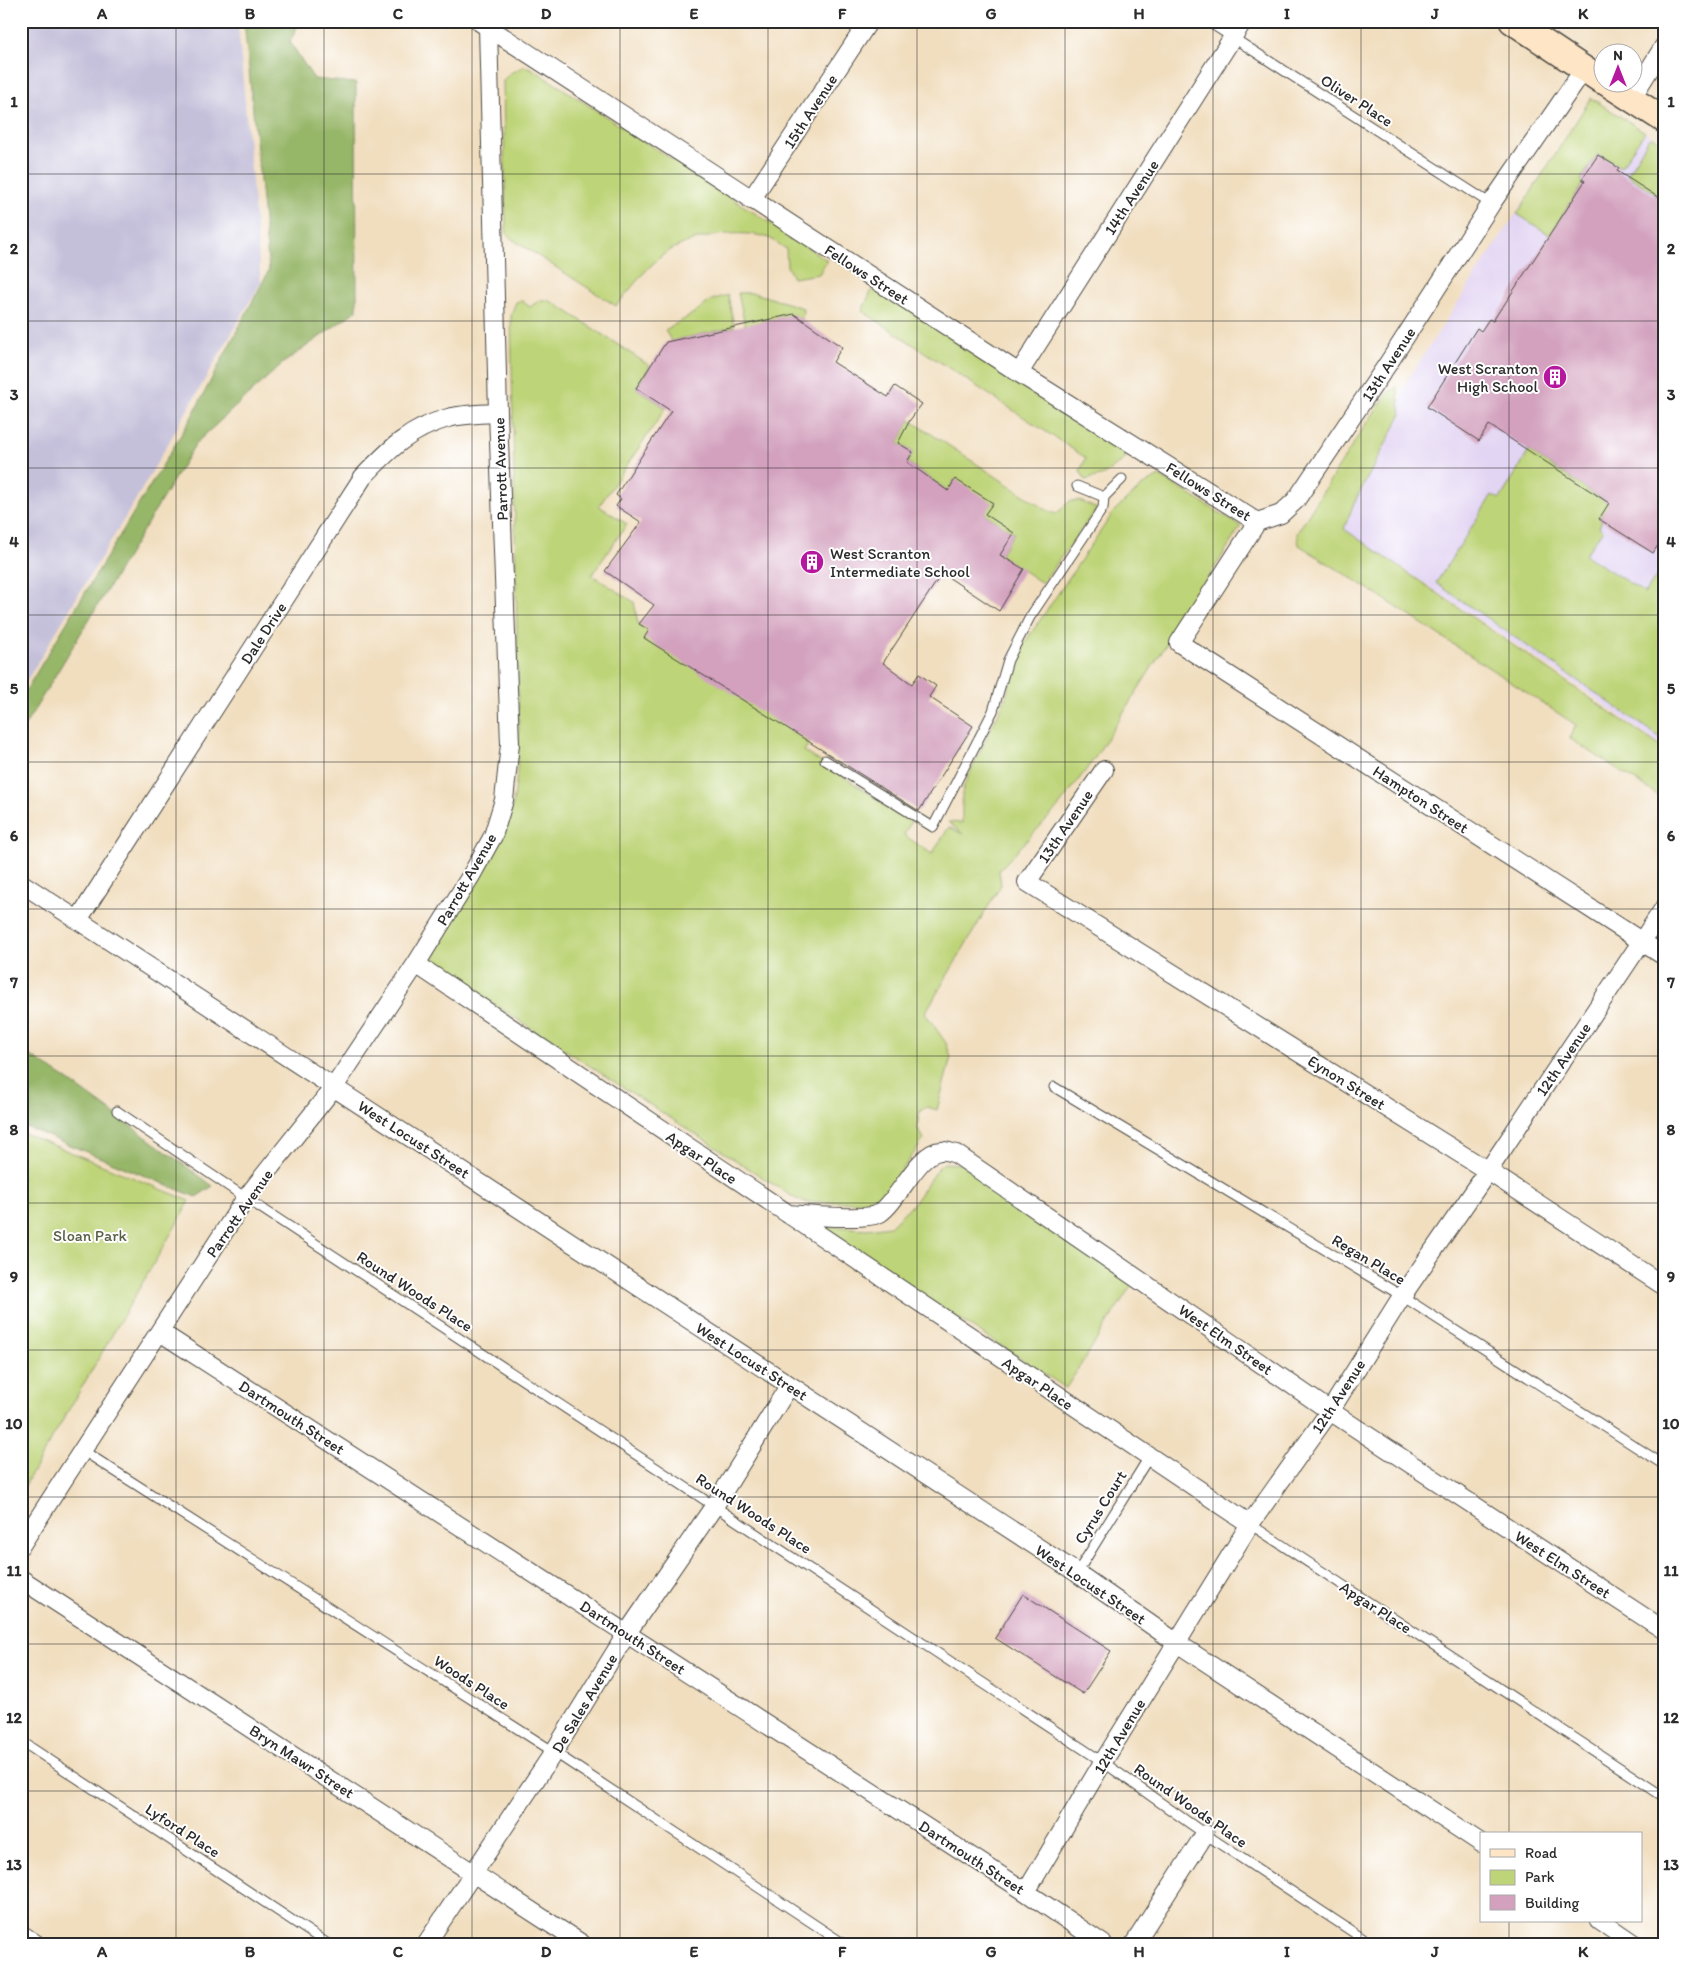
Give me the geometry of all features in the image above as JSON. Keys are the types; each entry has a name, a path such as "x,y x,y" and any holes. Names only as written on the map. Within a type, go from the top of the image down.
{"street":[{"name":"15th Avenue","path":"751,200 869,21"},
{"name":"14th Avenue","path":"1019,373 1243,21"},
{"path":"1512,21 1592,74"},
{"name":"Fellows Street","path":"486,23 751,200 1019,373 1258,522"},
{"name":"Parrott Avenue","path":"21,1545 246,1198 334,1087 416,964 472,874 493,836 504,800 510,744 486,23"},
{"path":"1631,98 1664,46"},
{"name":"13th Avenue","path":"1258,522 1281,514 1296,500 1389,362 1491,204 1592,83"},
{"path":"1621,92 1664,120"},
{"name":"Dale Drive","path":"78,920 364,477 395,444 423,427 449,418 498,413"},
{"name":"Hampton Street","path":"1258,522 1178,643 1664,956"},
{"name":"13th Avenue","path":"1027,882 1104,770"},
{"name":"Eynon Street","path":"1027,882 1488,1171 1664,1286"},
{"name":"West Locust Street","path":"21,883 1077,1573 1177,1643 1480,1842"},
{"name":"12th Avenue","path":"1026,1892 1103,1762 1250,1524 1330,1410 1402,1296 1664,908"},
{"name":"Apgar Place","path":"416,964 1250,1524"},
{"name":"West Elm Street","path":"788,1214 852,1217 879,1214 928,1155 942,1150 956,1154 1330,1410 1664,1630"},
{"name":"Dartmouth Street","path":"160,1332 627,1633 1103,1944"},
{"name":"De Sales Avenue","path":"426,1944 554,1752 627,1633 714,1505 789,1386"},
{"name":"Bryn Mawr Street","path":"21,1579 582,1944"},
{"path":"1134,1944 1205,1834"},
{"path":"1601,1922 1634,1944"},
{"path":"21,1934 36,1944"}],"lane":[{"name":"Oliver Place","path":"1207,21 1491,204"},
{"path":"826,760 933,827 992,711 1008,660 1030,617 1104,508 1104,497 1122,479"},
{"path":"1077,486 1104,497"},
{"name":"Regan Place","path":"1054,1087 1402,1296 1664,1465"},
{"name":"Round Woods Place","path":"117,1111 246,1198 1103,1762 1205,1834 1371,1944"},
{"name":"Woods Place","path":"82,1450 554,1752 844,1944"},
{"name":"Cyrus Court","path":"1077,1573 1149,1457"},
{"name":"Apgar Place","path":"1250,1524 1664,1797"},
{"name":"Lyford Place","path":"21,1742 328,1944"}],"shaded area":[{"path":"21,21 232,21 238,26 261,282 135,501 21,690"},
{"path":"1591,99 1664,144 1664,748 1588,693 1344,529 1354,503 1401,415 1400,401 1404,385"}],"green space":[{"path":"244,21 300,21 290,42 314,79 356,83 357,310 282,364 196,443 21,732 21,698 190,420 269,270"},
{"path":"524,66 531,68 827,260 819,274 793,278 787,266 786,249 766,237 753,234 709,236 680,245 667,252 646,271 616,306 512,239 507,234 506,227 503,81 509,74"},
{"path":"1591,98 1645,132 1621,167 1598,154 1581,179 1583,183 1550,235 1517,214"},
{"path":"1653,137 1664,144 1664,199 1627,175 1649,138"},
{"path":"875,283 1127,443 1125,459 1104,475 1085,480 1080,471 1086,458 862,311"},
{"path":"738,293 754,293 803,308 802,320 745,325"},
{"path":"728,295 734,327 671,341 665,330 712,300"},
{"path":"540,300 547,300 556,304 650,366 636,388 666,408 599,506 627,524 592,575 634,602 638,624 810,742 804,751 911,821 904,835 932,854 949,827 963,834 948,822 962,823 963,788 1006,697 1019,651 1115,510 1144,485 1159,476 1241,526 1094,759 1060,805 999,870 1001,885 925,1013 946,1043 951,1057 937,1110 927,1107 920,1111 917,1127 924,1139 888,1190 866,1202 806,1202 796,1199 441,970 433,960 501,841 511,813 515,792 519,740 511,315 516,302 522,301 530,307"},
{"path":"1397,387 1401,415 1354,503 1344,529 1664,749 1664,799 1569,738 1576,725 1299,545 1297,533 1364,427 1389,392"},
{"path":"910,420 1045,509 1056,514 1070,501 1080,501 1097,509 1042,583 1000,555 1014,533 985,514 955,479 948,491 907,462 913,452 898,443"},
{"path":"1529,451 1609,504 1599,519 1602,521 1599,527 1603,530 1585,555 1645,593 1664,565 1664,740 1436,583 1492,495 1500,499"},
{"path":"21,1050 65,1078 213,1186 196,1197 21,1125"},
{"name":"Sloan Park","path":"21,1132 190,1201 21,1492"},
{"path":"944,1163 961,1164 1134,1281 1066,1388 814,1225 867,1229 890,1226 913,1204 937,1169"}],"building":[{"name":"West Scranton High School","path":"1598,155 1619,168 1617,171 1664,201 1664,536 1653,553 1599,519 1609,503 1489,425 1479,441 1427,407 1477,328 1481,331 1489,319 1493,321 1502,308 1585,181 1582,179"},
{"name":"West Scranton Intermediate School","path":"794,314 842,347 833,362 888,397 895,386 922,404 910,420 898,443 913,452 907,462 948,491 955,479 993,503 985,514 1014,533 1000,555 1024,569 999,611 942,573 883,663 912,684 919,674 936,686 929,697 973,726 919,811 644,638 649,630 639,624 654,605 605,571 641,522 616,506 621,499 616,495 671,411 636,388 666,342"},
{"path":"1023,1594 1111,1651 1083,1694 995,1638"}],"place":[{"name":"West Scranton High School","path":"1555,377"},
{"name":"West Scranton Intermediate School","path":"812,562"}]}
